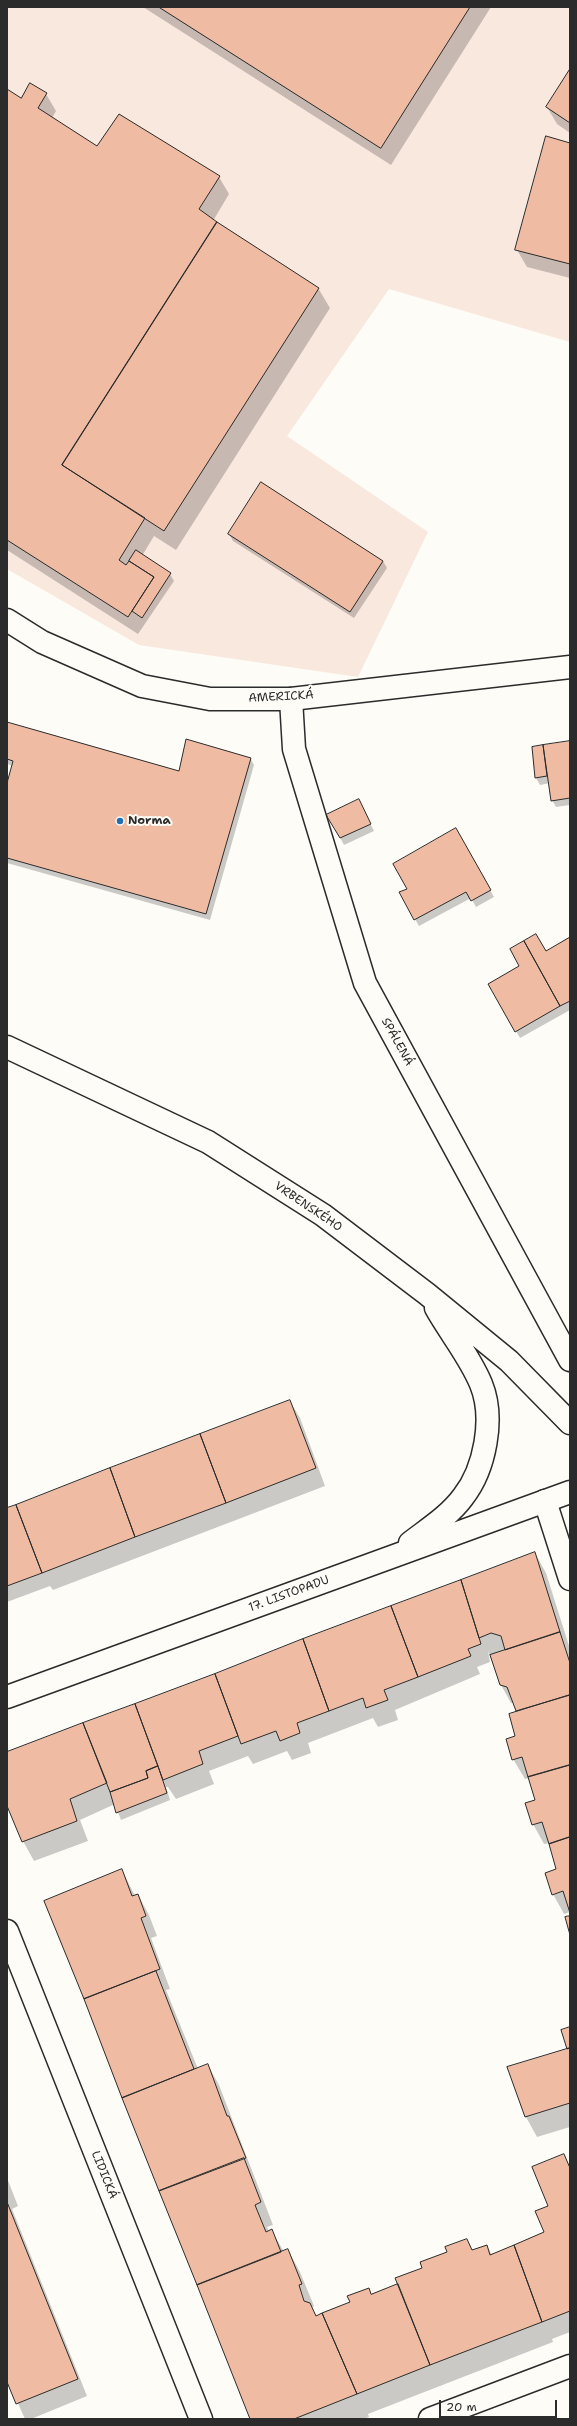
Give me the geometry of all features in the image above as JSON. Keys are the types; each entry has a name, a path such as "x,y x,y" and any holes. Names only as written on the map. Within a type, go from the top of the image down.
{"street":[{"name":"AMERICKÁ","path":"7,620 42,642 142,686 210,698 291,698 570,667"},
{"name":"SPÁLENÁ","path":"291,698 294,749 365,983 570,1360"},
{"name":"VRBENSKÉHO","path":"7,1047 208,1142 323,1215 428,1295 508,1361 570,1423"},
{"path":"383,1560 435,1524 464,1497 480,1464 486,1436 487,1414 481,1384 428,1295"},
{"name":"17. LISTOPADU","path":"7,1696 570,1492"},
{"path":"545,1501 570,1578"},
{"name":"LIDICKÁ","path":"7,1931 201,2419"},
{"path":"430,2419 570,2366"}],"shaded area":[{"path":"7,7 570,7 570,342 389,289 287,436 428,532 358,677 139,645 7,569"}],"building":[{"path":"159,7 470,7 381,148"},
{"path":"570,69 570,123 546,107"},
{"path":"30,83 47,93 38,108 97,146 119,114 220,176 199,209 217,222 62,465 145,518 119,560 126,565 129,561 154,577 128,617 7,540 7,89 21,98"},
{"path":"546,136 570,143 570,264 515,250"},
{"path":"217,222 319,288 164,531 62,465"},
{"path":"261,482 383,561 350,612 228,534"},
{"path":"136,550 171,573 142,618 132,611 154,577 129,561"},
{"name":"Norma","path":"7,722 179,771 186,739 251,758 206,914 7,858 7,783 13,761 7,759"},
{"path":"570,741 570,798 551,801 543,745"},
{"path":"543,745 547,776 535,778 532,747"},
{"path":"359,799 371,824 340,838 326,815"},
{"path":"456,828 491,890 471,901 466,892 414,920 399,892 407,889 393,864"},
{"path":"536,934 546,951 570,937 570,1001 560,1006 524,941"},
{"path":"524,941 560,1006 515,1032 488,984 519,966 510,949"},
{"path":"290,1400 316,1468 226,1503 200,1434"},
{"path":"200,1434 226,1503 135,1537 110,1468"},
{"path":"110,1468 135,1537 42,1573 16,1505"},
{"path":"16,1505 42,1573 7,1586 7,1508"},
{"path":"535,1552 560,1632 505,1650 501,1636 491,1633 479,1638 461,1580"},
{"path":"461,1580 481,1644 468,1649 471,1656 418,1677 391,1606"},
{"path":"391,1606 418,1677 384,1690 388,1700 366,1708 363,1698 329,1711 303,1639"},
{"path":"560,1632 570,1663 570,1695 516,1711 507,1687 500,1685 490,1655"},
{"path":"303,1639 329,1711 297,1723 300,1733 280,1741 276,1731 241,1744 215,1674"},
{"path":"215,1674 238,1736 199,1751 203,1764 163,1780 135,1704"},
{"path":"570,1695 570,1765 528,1777 522,1757 512,1760 506,1739 515,1736 509,1714"},
{"path":"135,1704 158,1766 146,1771 148,1778 110,1792 83,1723"},
{"path":"83,1723 107,1783 70,1799 77,1821 22,1842 7,1806 7,1752"},
{"path":"570,1765 570,1837 549,1844 542,1822 532,1825 525,1803 535,1800 528,1777"},
{"path":"158,1766 167,1793 116,1813 110,1792 148,1778 146,1771"},
{"path":"570,1837 570,1913 563,1891 552,1895 545,1873 556,1869 549,1844"},
{"path":"122,1869 132,1896 138,1894 146,1916 141,1918 160,1969 84,1999 44,1901"},
{"path":"570,1916 570,1935 565,1917"},
{"path":"156,1971 194,2069 122,2098 84,1999"},
{"path":"570,2027 570,2048 567,2049 561,2030"},
{"path":"570,2048 570,2103 525,2117 507,2067"},
{"path":"208,2064 227,2116 229,2116 246,2158 159,2191 122,2098"},
{"path":"564,2154 570,2168 570,2311 542,2322 514,2245 544,2232 535,2211 548,2206 532,2167"},
{"path":"244,2158 261,2202 255,2205 266,2232 272,2229 281,2252 197,2285 159,2191"},
{"path":"7,2202 78,2379 16,2404 7,2382"},
{"path":"467,2239 472,2250 487,2245 490,2255 514,2245 542,2322 430,2365 395,2278 422,2268 420,2262 447,2252 445,2247"},
{"path":"288,2249 302,2284 299,2285 304,2301 310,2303 316,2316 322,2313 357,2394 294,2419 250,2419 197,2285"},
{"path":"398,2284 430,2365 357,2394 322,2313 350,2302 347,2296 369,2288 371,2294"}],"place":[{"name":"Norma","path":"120,821"}]}
